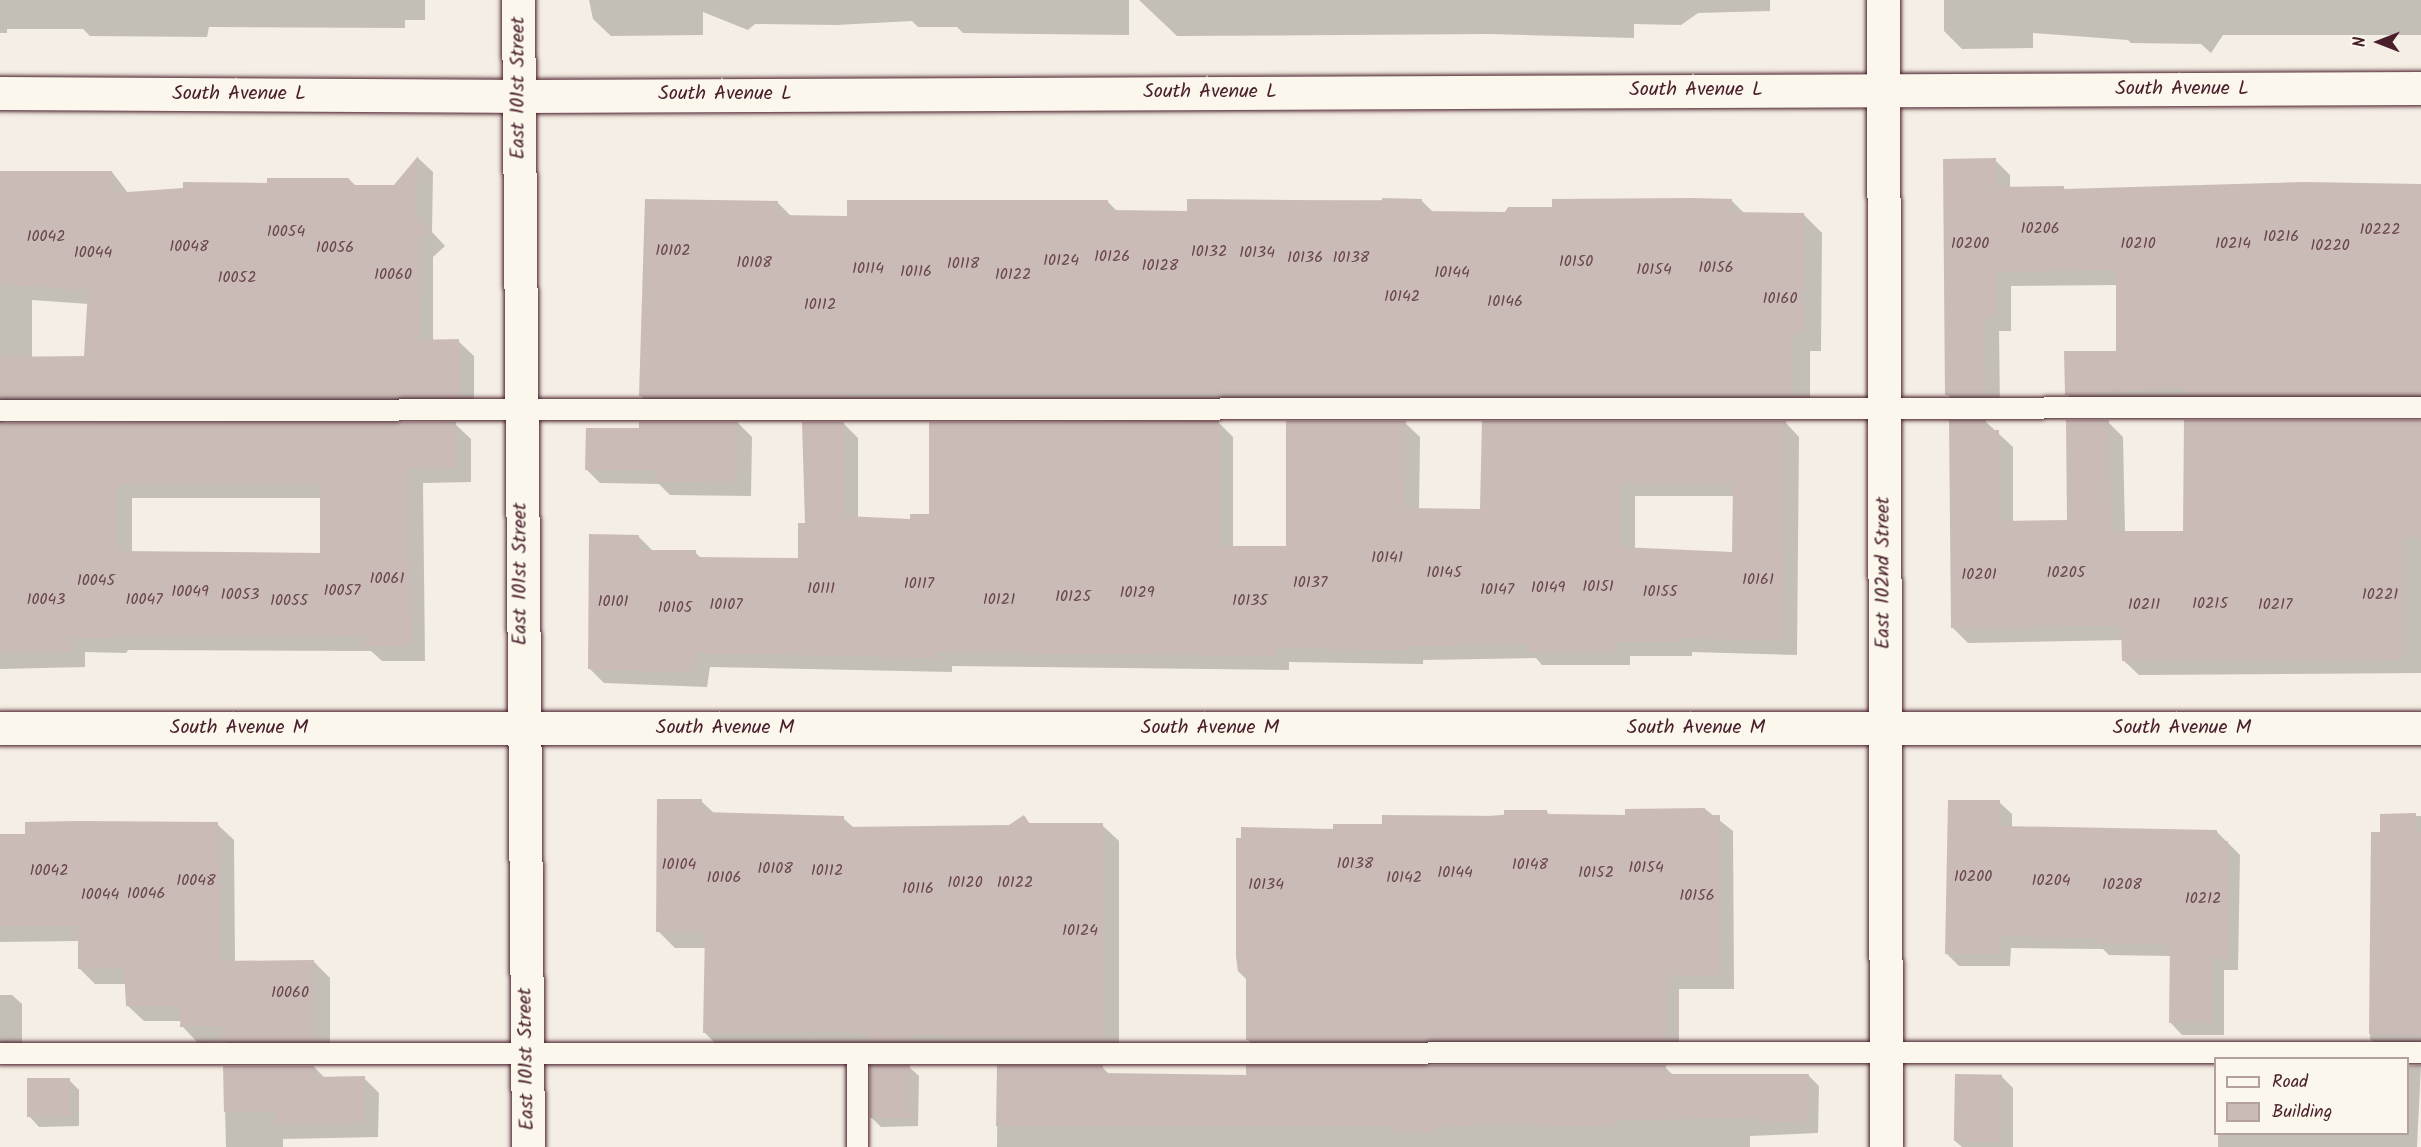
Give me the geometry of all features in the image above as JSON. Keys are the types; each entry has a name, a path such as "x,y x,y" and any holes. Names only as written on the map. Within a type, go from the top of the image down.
{"street":[{"name":"East 101st Street","path":"518,0 528,1147"},
{"name":"East 102nd Street","path":"1883,0 1886,1147"},
{"name":"South Avenue L","path":"0,93 519,96 2421,88"},
{"name":"South Avenue M","path":"0,728 2421,728"}],"lane":[{"path":"0,410 2421,407"},
{"path":"0,1053 2421,1052"},
{"path":"857,1053 857,1147"}],"building":[{"path":"418,156 417,216 431,230 418,242 419,340 459,339 459,397 0,397 0,357 84,356 88,290 0,284 0,171 112,171 114,193 183,188 183,182 267,183 267,178 348,178 355,185 394,185"},
{"path":"1996,158 1996,187 2064,186 2064,189 2304,182 2421,184 2421,394 2185,395 2185,387 2065,395 2064,351 2116,351 2116,270 1996,272 1996,316 1984,317 1986,395 1945,395 1943,159"},
{"path":"1382,198 1422,199 1422,211 1505,212 1508,207 1552,207 1552,199 1691,198 1732,199 1731,212 1804,213 1803,333 1792,333 1792,395 844,393 844,396 639,396 645,199 778,201 778,215 847,216 847,200 1108,200 1108,210 1187,211 1187,199 1382,201"},
{"path":"1949,420 1986,420 1986,430 1999,430 1999,521 2067,520 2066,420 2109,420 2111,531 2183,531 2184,420 2421,420 2421,537 2402,537 2402,660 2122,661 2121,626 1951,628"},
{"path":"1219,421 1219,546 1286,546 1286,421 1406,421 1405,508 1480,509 1482,421 1786,421 1783,641 1678,638 1678,642 1616,642 1616,651 1526,651 1526,644 1409,646 1409,650 1275,648 1275,656 938,652 938,658 696,653 693,673 588,669 589,534 639,535 639,550 696,550 696,557 798,558 798,523 805,523 802,422 844,422 844,516 910,519 910,514 929,514 929,422","holes":["1621,483 1729,483 1733,486 1732,552 1621,547"]},
{"path":"456,422 456,467 409,468 411,646 365,646 365,636 113,635 111,639 70,637 70,652 0,653 0,423","holes":["320,483 320,553 117,551 117,484"]},
{"path":"639,422 738,422 737,483 655,482 655,470 585,470 586,428 639,428"},
{"path":"657,799 702,799 702,812 844,816 844,827 1009,825 1024,815 1029,823 1103,823 1103,1040 911,1035 910,1040 868,1040 868,1034 845,1032 703,1033 705,931 656,932"},
{"path":"1948,800 2000,800 2000,826 2217,830 2217,841 2228,841 2227,958 2212,958 2212,1023 2169,1023 2170,944 2095,943 2095,938 1999,936 1999,954 1945,954"},
{"path":"1705,808 1705,815 1720,815 1720,976 1666,975 1666,1040 1246,1040 1246,972 1238,972 1236,956 1236,838 1241,838 1241,827 1333,829 1333,824 1382,824 1382,815 1504,816 1504,810 1547,810 1547,814 1625,815 1625,809"},
{"path":"2416,813 2416,832 2421,832 2421,1035 2369,1034 2371,832 2380,832 2380,814"},
{"path":"25,822 218,822 220,961 314,960 314,1040 222,1040 222,1026 180,1027 181,1006 126,1006 124,968 78,969 78,926 0,926 0,834 25,834"},
{"path":"870,1065 910,1065 910,1118 870,1118"},
{"path":"997,1065 1103,1065 1103,1073 1246,1075 1246,1065 1666,1065 1666,1074 1809,1074 1808,1123 1762,1122 1762,1117 1677,1119 1616,1121 1616,1127 1496,1124 1434,1128 1434,1133 1392,1132 1392,1126 996,1126"},
{"path":"223,1066 314,1066 316,1077 365,1076 364,1123 276,1124 276,1112 224,1112"},
{"path":"1955,1074 2002,1075 2001,1142 1954,1141"},
{"path":"27,1078 70,1078 70,1117 27,1117"}]}
